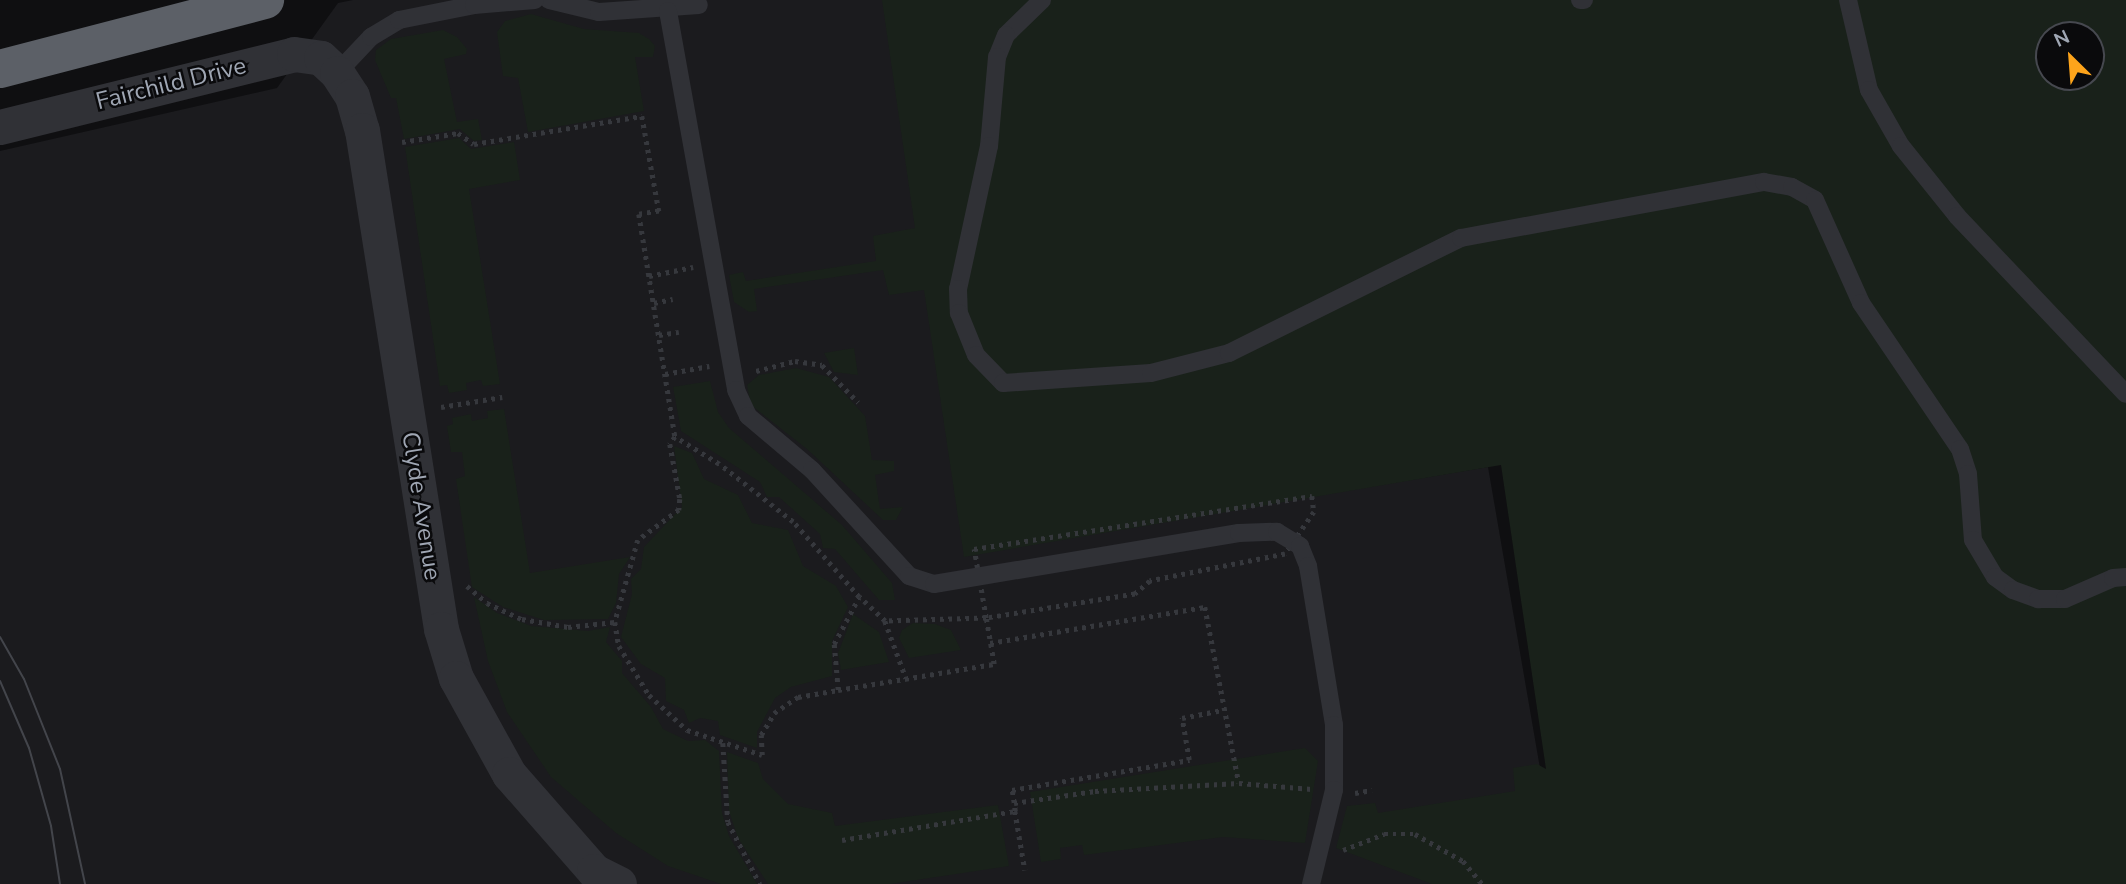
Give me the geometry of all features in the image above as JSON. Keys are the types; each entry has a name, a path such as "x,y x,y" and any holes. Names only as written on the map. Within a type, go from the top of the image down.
{"highway":[{"path":"0,69 265,0"}],"street":[{"name":"Fairchild Drive","path":"0,127 294,54 321,58 337,73"},
{"name":"Clyde Avenue","path":"337,73 352,96 362,130 437,604 456,678 509,774 599,880"}],"lane":[{"path":"337,73 371,37 399,20 474,5 535,0"},
{"path":"549,0 599,12 668,10 699,5"},
{"path":"1042,0 1006,35 997,57 989,146 958,289 959,313 976,355 1003,383 1150,373 1217,357 1461,238 1765,183 1792,187 1815,200 1861,303 1960,449 1968,474 1973,540 1995,577 2013,590 2038,599 2065,600 2113,578 2126,577"},
{"path":"1848,0 1869,90 1901,146 1958,216 2126,394"},
{"path":"668,10 736,390 748,416 812,470 919,582 934,584 1239,533 1277,532 1300,545 1308,566 1334,724 1335,790 1311,884"}],"path":[{"path":"402,142 458,133 474,144 642,116 659,211 639,214 675,437 670,444 679,510 638,540 615,622 619,646 649,695 687,730 762,755 761,735 774,713 798,698 994,664 986,618 884,621"},
{"path":"654,303 673,299"},
{"path":"659,335 679,331"},
{"path":"665,374 732,362 747,373 795,361 822,365 858,402"},
{"path":"441,407 502,397"},
{"path":"675,437 719,464 793,522 859,597 884,621 905,678"},
{"path":"467,586 487,603 522,619 568,627 615,622"},
{"path":"838,690 834,644 859,597"},
{"path":"990,643 1205,607 1222,710 1239,783"},
{"path":"1024,870 1012,790 1189,760 1182,718 1222,710"},
{"path":"723,743 728,822 760,884"},
{"path":"1014,803 1095,791 1239,783 1372,790"},
{"path":"842,840 1015,811"},
{"path":"1333,857 1358,841 1384,834 1415,834 1463,861 1482,884"}],"shaded area":[{"path":"353,0 884,0 1195,516 1488,467 1560,884 0,884 0,151 277,88 338,3"},
{"path":"882,0 2126,0 2126,884 1432,884 1336,848 1347,806 1375,803 1378,813 1515,791 1513,768 1537,764 1546,769 1501,465 964,557 924,290 889,295 883,270 754,289 757,311 749,312 734,302 729,275 743,272 746,281 876,261 873,236 915,228"},
{"path":"531,14 584,29 639,33 649,39 655,46 653,57 635,57 644,111 528,132 518,78 503,76 497,32 505,21"},
{"path":"443,30 457,37 467,49 466,54 444,59 457,122 478,119 482,140 474,141 460,129 404,139 396,98 391,98 375,60 376,50 391,39"},
{"path":"459,138 471,149 514,142 520,180 469,189 500,384 483,386 481,380 466,383 467,390 449,393 447,385 440,386 405,147"},
{"path":"854,348 858,375 834,372 824,353"},
{"path":"796,368 829,377 865,416 872,460 894,461 894,471 875,475 880,509 903,507 896,520 883,520 807,449 751,405 747,385 759,375"},
{"path":"710,381 718,412 729,428 842,525 892,583 895,600 879,600 835,549 823,548 820,534 779,497 767,497 760,482 681,431 673,387"},
{"path":"504,409 530,573 630,557 619,574 616,603 608,619 544,620 503,607 472,587 456,479 465,476 462,452 451,452 447,426 453,424 452,418 471,414 472,421 488,418 487,411"},
{"path":"674,446 692,453 704,479 738,495 752,523 788,530 803,566 836,586 848,607 832,641 832,676 791,687 775,698 757,732 757,748 720,735 718,721 700,718 689,723 684,710 666,701 665,678 641,664 621,637 632,594 631,579 641,569 644,547 682,507"},
{"path":"474,597 497,613 531,626 588,631 610,627 606,642 622,661 622,673 651,707 663,729 688,741 705,740 719,751 722,813 729,836 757,884 721,884 668,866 616,833 551,777 507,712 488,661"},
{"path":"853,614 879,632 889,662 841,670 838,653"},
{"path":"913,623 935,624 951,630 961,650 909,658 899,638 902,630"},
{"path":"1305,748 1318,761 1305,843 1223,837 1084,855 1082,845 1060,848 1061,859 1041,862 1030,792"},
{"path":"727,752 758,763 763,779 788,804 832,813 835,826 998,805 1009,866 890,884 768,884 738,838 729,811"}],"tram line":[{"path":"0,637 24,679 60,769 85,884"},
{"path":"0,681 29,748 51,826 60,884"}]}
